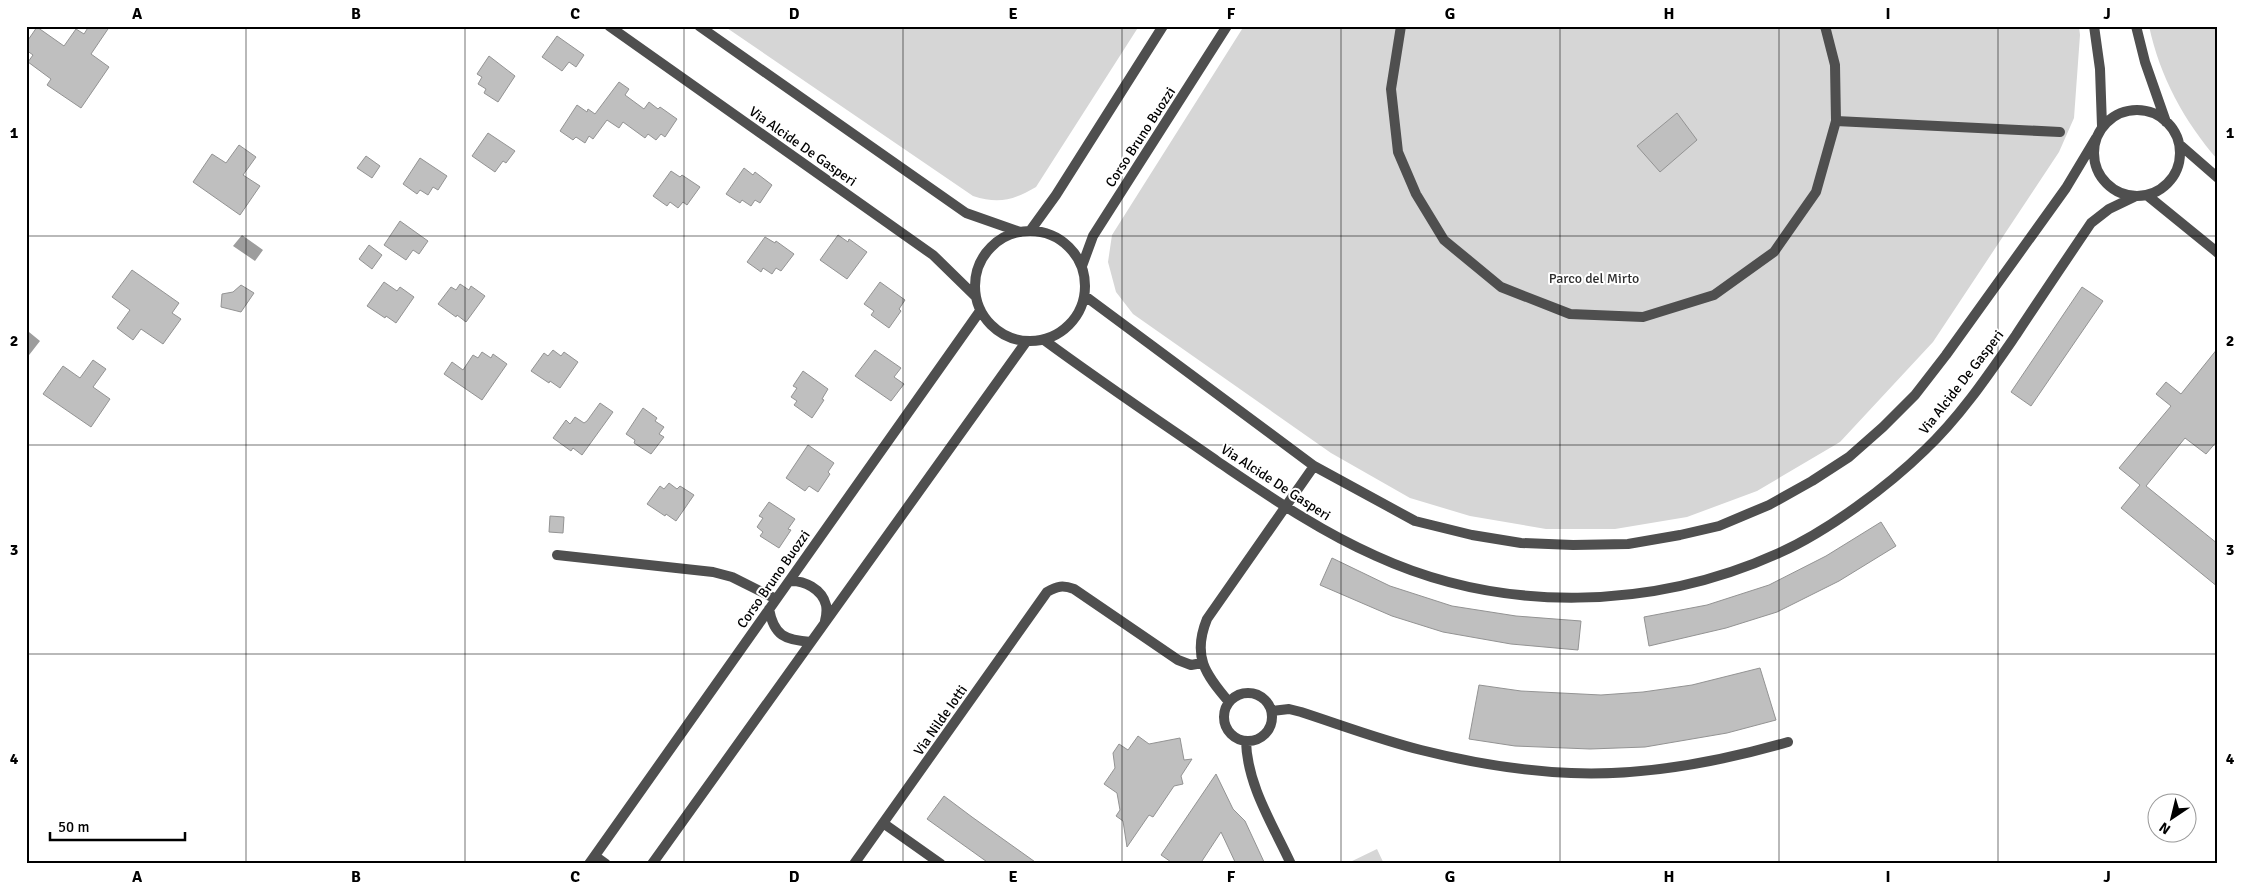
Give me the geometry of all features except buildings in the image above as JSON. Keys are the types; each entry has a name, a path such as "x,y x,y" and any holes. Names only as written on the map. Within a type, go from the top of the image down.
{"street":[{"name":"Via Alcide De Gasperi","path":"609,26 933,255 975,296"},
{"path":"699,26 966,212 1025,231 1046,233 1061,240 1073,251 1082,266 1086,281 1085,296 1080,311 1071,324 1059,334 1044,340 1026,342 1008,338 992,327 980,312 975,296 975,279 980,262 990,248 1004,237 1025,231 1056,195 1164,26"},
{"name":"Corso Bruno Buozzi","path":"1082,266 1093,236 1227,26"},
{"path":"1401,26 1391,89 1398,152 1416,194 1444,240 1501,288 1570,314 1644,317 1714,295 1766,258 1774,252 1816,192 1836,121 1835,65 1825,26"},
{"path":"2094,26 2100,69 2102,126"},
{"path":"2136,26 2145,62 2167,123"},
{"path":"2138,110 2152,113 2167,123 2173,129 2179,144 2180,155 2178,169 2171,181 2160,190 2148,196 2134,197 2121,194 2100,177 2095,165 2093,152 2096,138 2102,126 2112,117 2138,110"},
{"path":"1836,121 2060,132"},
{"name":"Via Alcide De Gasperi","path":"1085,296 1314,466 1415,521 1472,535 1521,543 1573,545 1628,544 1680,536 1727,522 1769,504 1812,482 1849,457 1883,427 1915,395 2066,188 2096,138"},
{"path":"2179,144 2218,178"},
{"path":"2148,196 2218,253"},
{"name":"Via Alcide De Gasperi","path":"1044,340 1121,396 1286,507 1377,557 1478,589 1580,598 1624,596 1686,586 1781,552 1827,526 1883,486 1926,450 1955,418 1986,377 2091,224 2109,209 2134,197"},
{"name":"Corso Bruno Buozzi","path":"592,860 980,312"},
{"path":"652,864 1026,342"},
{"path":"1229,702 1215,685 1202,663 1200,648 1202,633 1207,619 1314,466"},
{"path":"557,555 713,572 732,578 776,599"},
{"path":"789,581 798,580 812,586 821,596 826,606 825,622"},
{"name":"Via Nilde Iotti","path":"854,864 1047,592 1055,587 1065,586 1074,588 1178,660 1191,665 1202,663"},
{"path":"769,609 777,632 791,641 811,642"},
{"path":"1250,692 1265,699 1272,711 1272,721 1264,735 1257,739 1246,741 1234,737 1225,724 1224,716 1229,702 1242,693 1250,692"},
{"path":"1272,711 1289,709 1301,712 1420,750 1514,768 1571,773 1629,772 1738,756 1788,742"},
{"path":"1246,741 1246,755 1252,781 1291,864"},
{"path":"883,823 941,864"},
{"path":"592,860 606,864"}],"green space":[{"path":"724,26 1139,26 1036,187 1005,200 990,200 973,196"},
{"name":"Parco del Mirto","path":"1244,26 2079,26 2080,35 2074,118 2059,152 1933,342 1840,442 1757,491 1687,517 1615,529 1546,529 1470,516 1410,498 1331,453 1133,314 1116,292 1108,262 1112,235"},
{"path":"2149,26 2218,26 2218,160 2194,130 2175,98 2160,63"},
{"path":"1377,849 1384,864 1346,864"}],"shaded area":[{"path":"242,235 263,250 255,261 233,246"},
{"path":"29,332 40,341 26,359 26,336"}]}
